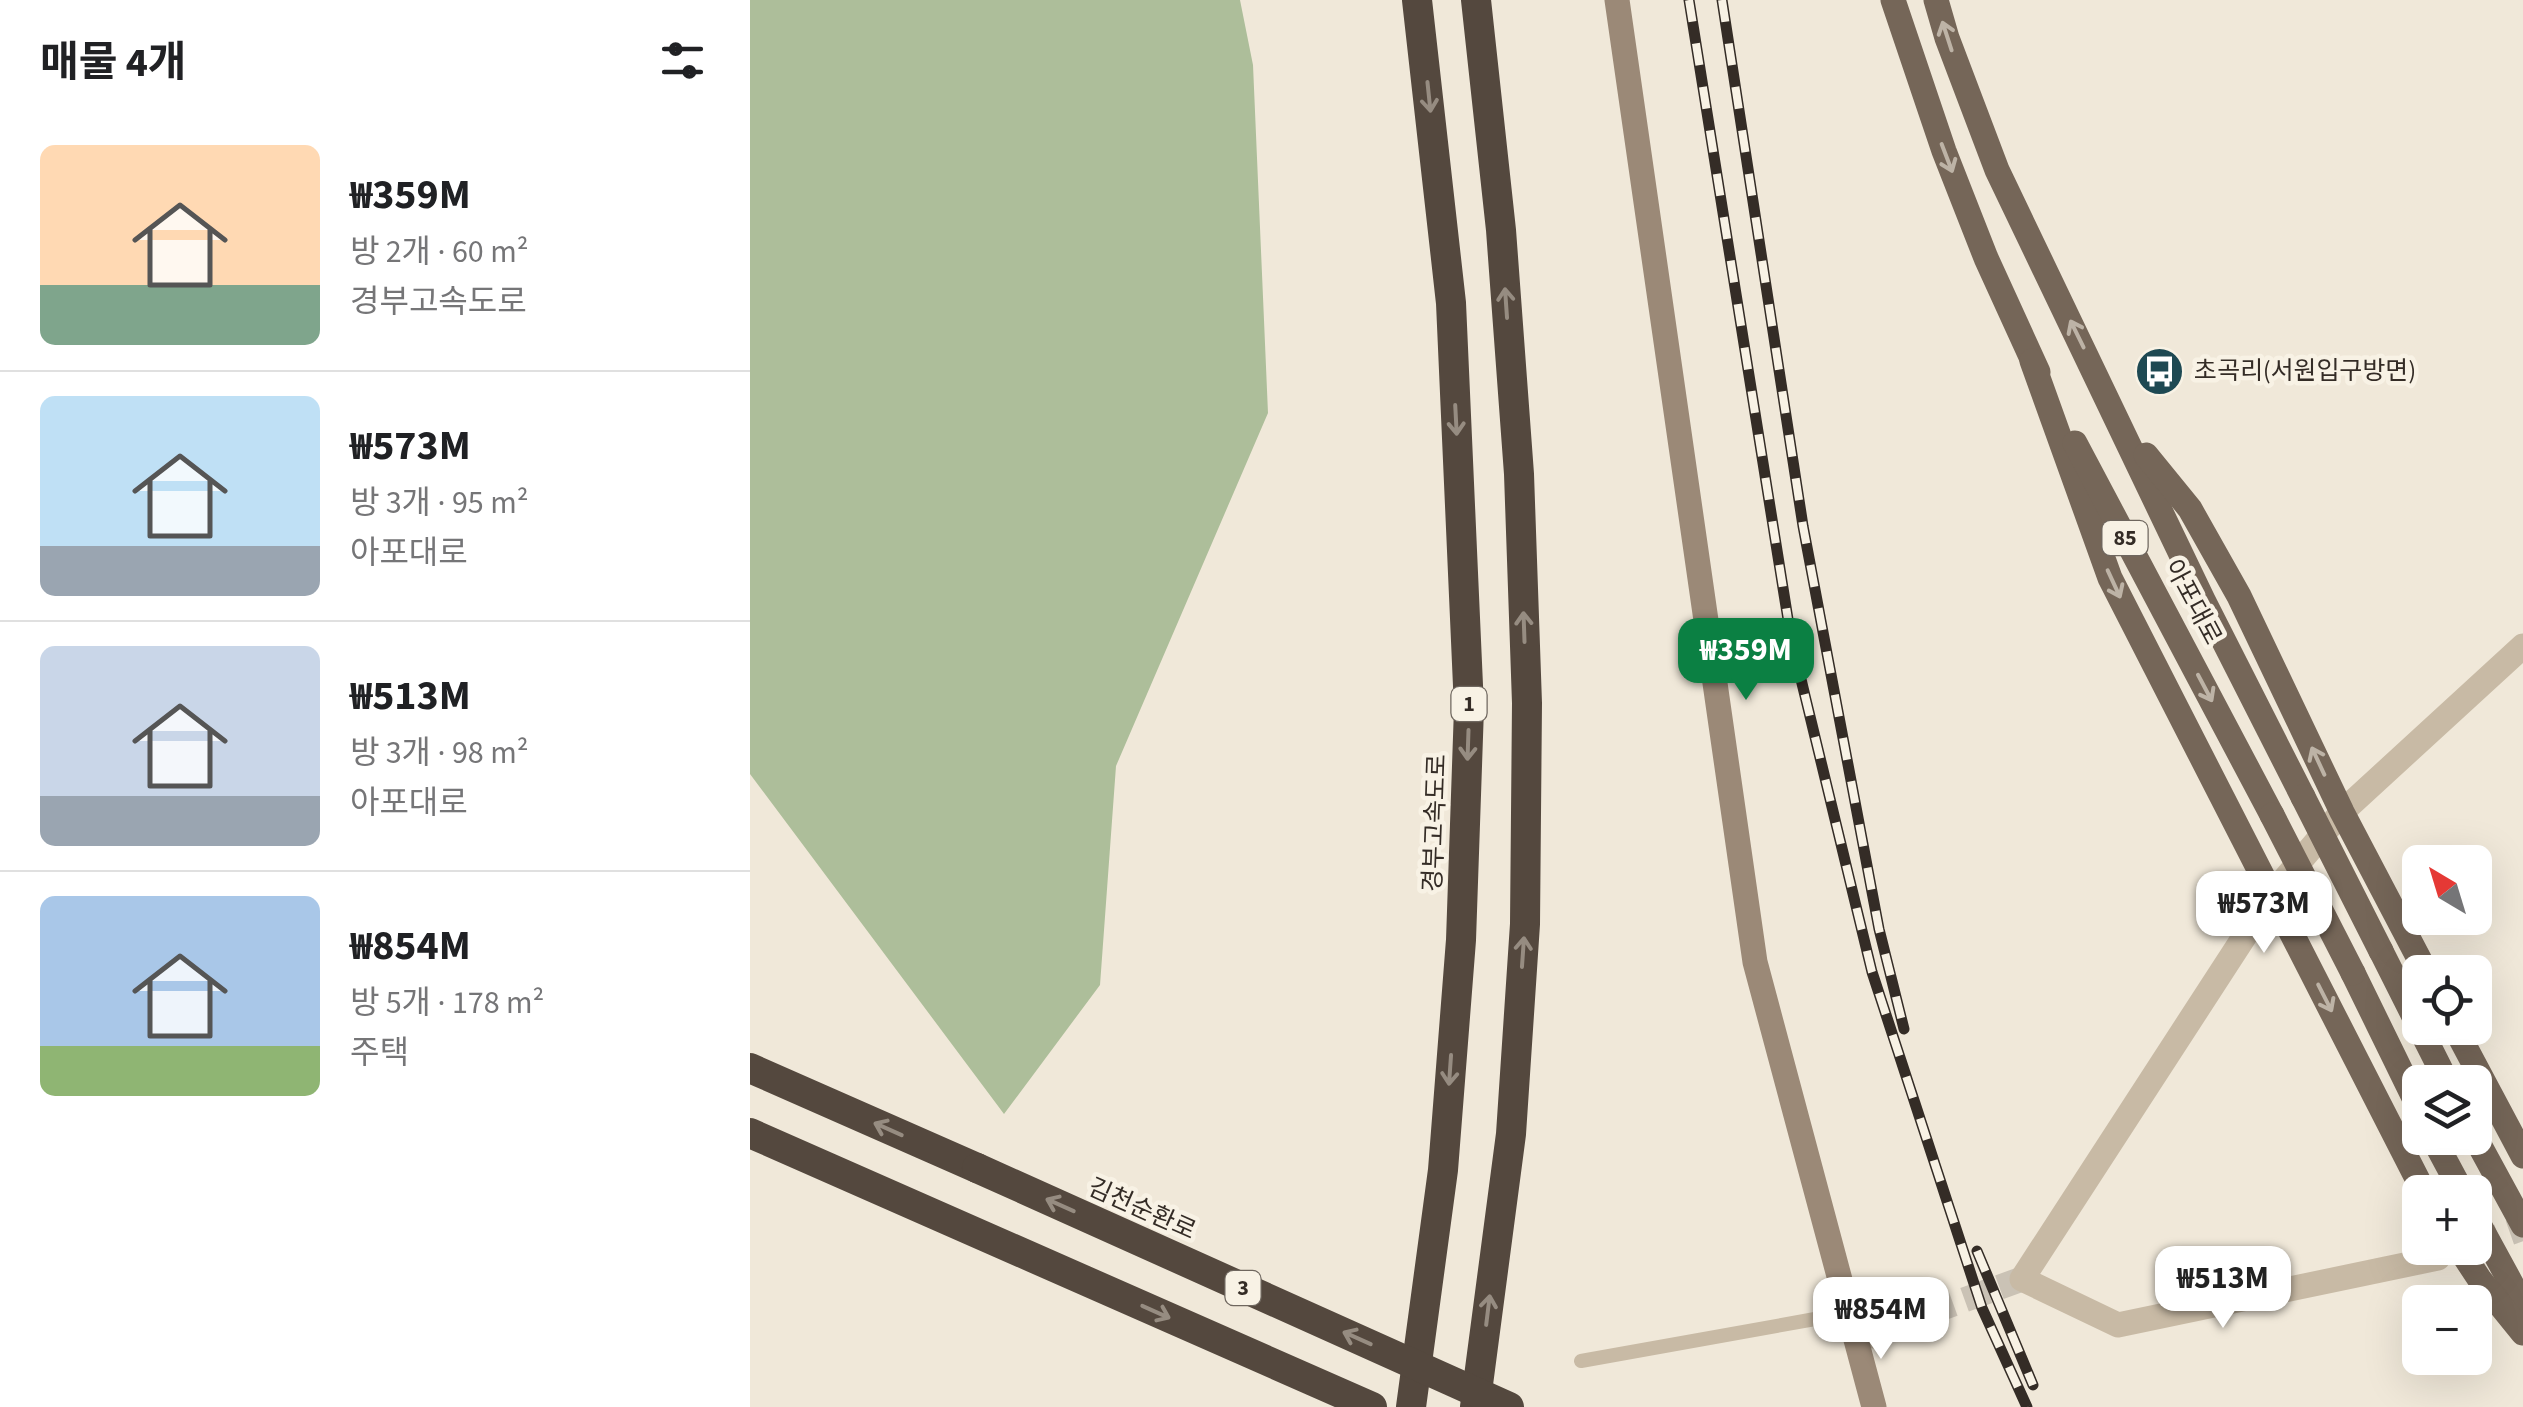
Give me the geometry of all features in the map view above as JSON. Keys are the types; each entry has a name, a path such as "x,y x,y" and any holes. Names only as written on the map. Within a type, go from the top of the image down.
{"highway":[{"name":"경부고속도로","path":"1410,1407 1442,1170 1460,940 1469,708 1451,303 1417,0"},
{"path":"1475,1407 1511,1134 1525,924 1527,703 1515,418 1501,230 1476,0"},
{"name":"김천순환로","path":"750,1068 1510,1407"},
{"name":"3","path":"750,1133 1372,1407"}],"main road":[{"name":"아포대로","path":"1892,0 1958,187 2032,361 2272,815 2402,1073"},
{"name":"아포대로","path":"1936,0 1997,170 2204,600 2438,1065"},
{"path":"2032,361 2110,578 2415,1175"},
{"path":"2119,422 2190,509 2210,544 2417,955"},
{"path":"2464,1045 2523,1156"},
{"path":"2485,1155 2523,1225"},
{"path":"2492,1248 2523,1305"},
{"path":"2463,1265 2523,1333"}],"street":[{"path":"1617,0 1756,962 1874,1407"},
{"path":"2402,1263 2118,1325 2022,1280 2272,894 2342,812 2523,646"},
{"path":"1855,1334 1874,1336 1895,1326"}],"lane":[{"path":"1582,1361 1815,1319 1855,1334"}],"green space":[{"path":"750,0 1240,0 1253,65 1268,413 1116,766 1100,985 1004,1114 750,774"}],"tunnel":[{"path":"2492,1239 2523,1228"},
{"path":"1895,1325 2022,1279"}],"railway":[{"path":"1689,0 1791,638 1872,972 1982,1308 2027,1407"},
{"path":"1722,0 1803,526 1879,929 1904,1029"},
{"path":"1977,1251 2033,1385"}],"place":[{"name":"초곡리(서원입구방면)","path":"2159,371"}]}
